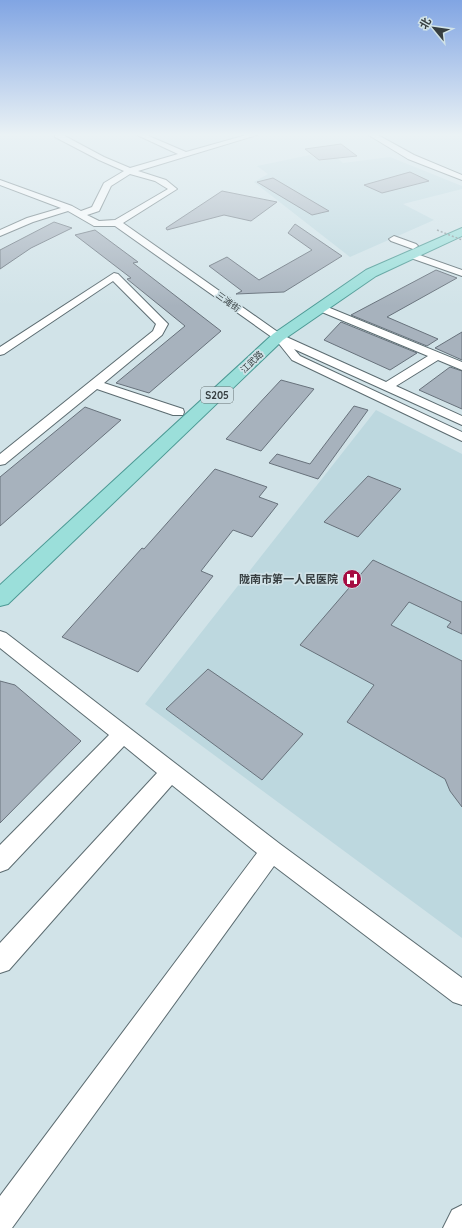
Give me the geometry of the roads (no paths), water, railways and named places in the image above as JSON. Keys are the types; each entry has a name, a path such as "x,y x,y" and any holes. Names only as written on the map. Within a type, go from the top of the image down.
{"main road":[{"name":"江武路","path":"0,598 273,334 321,308 371,273 412,250 462,225"},
{"name":"江武路","path":"0,578 178,412 273,334 362,269 462,232"}],"street":[{"path":"25,191 69,208 97,224 117,223 169,191"},
{"path":"80,214 96,209 104,191"},
{"path":"0,233 30,220 69,208"},
{"name":"三滩街","path":"117,223 273,334 462,420"},
{"path":"394,239 412,250 462,273"},
{"path":"0,352 114,276 158,319 162,327 158,333 0,461"},
{"path":"321,308 462,366"},
{"path":"273,334 296,358 462,437"},
{"path":"388,386 436,356"},
{"path":"94,384 178,412"},
{"path":"0,638 272,851 462,993"},
{"path":"0,861 123,734"},
{"path":"0,961 171,771"},
{"path":"0,1220 272,851"},
{"path":"458,1228 462,1220"}],"place":[{"name":"陇南市第一人民医院","path":"352,579"}]}
